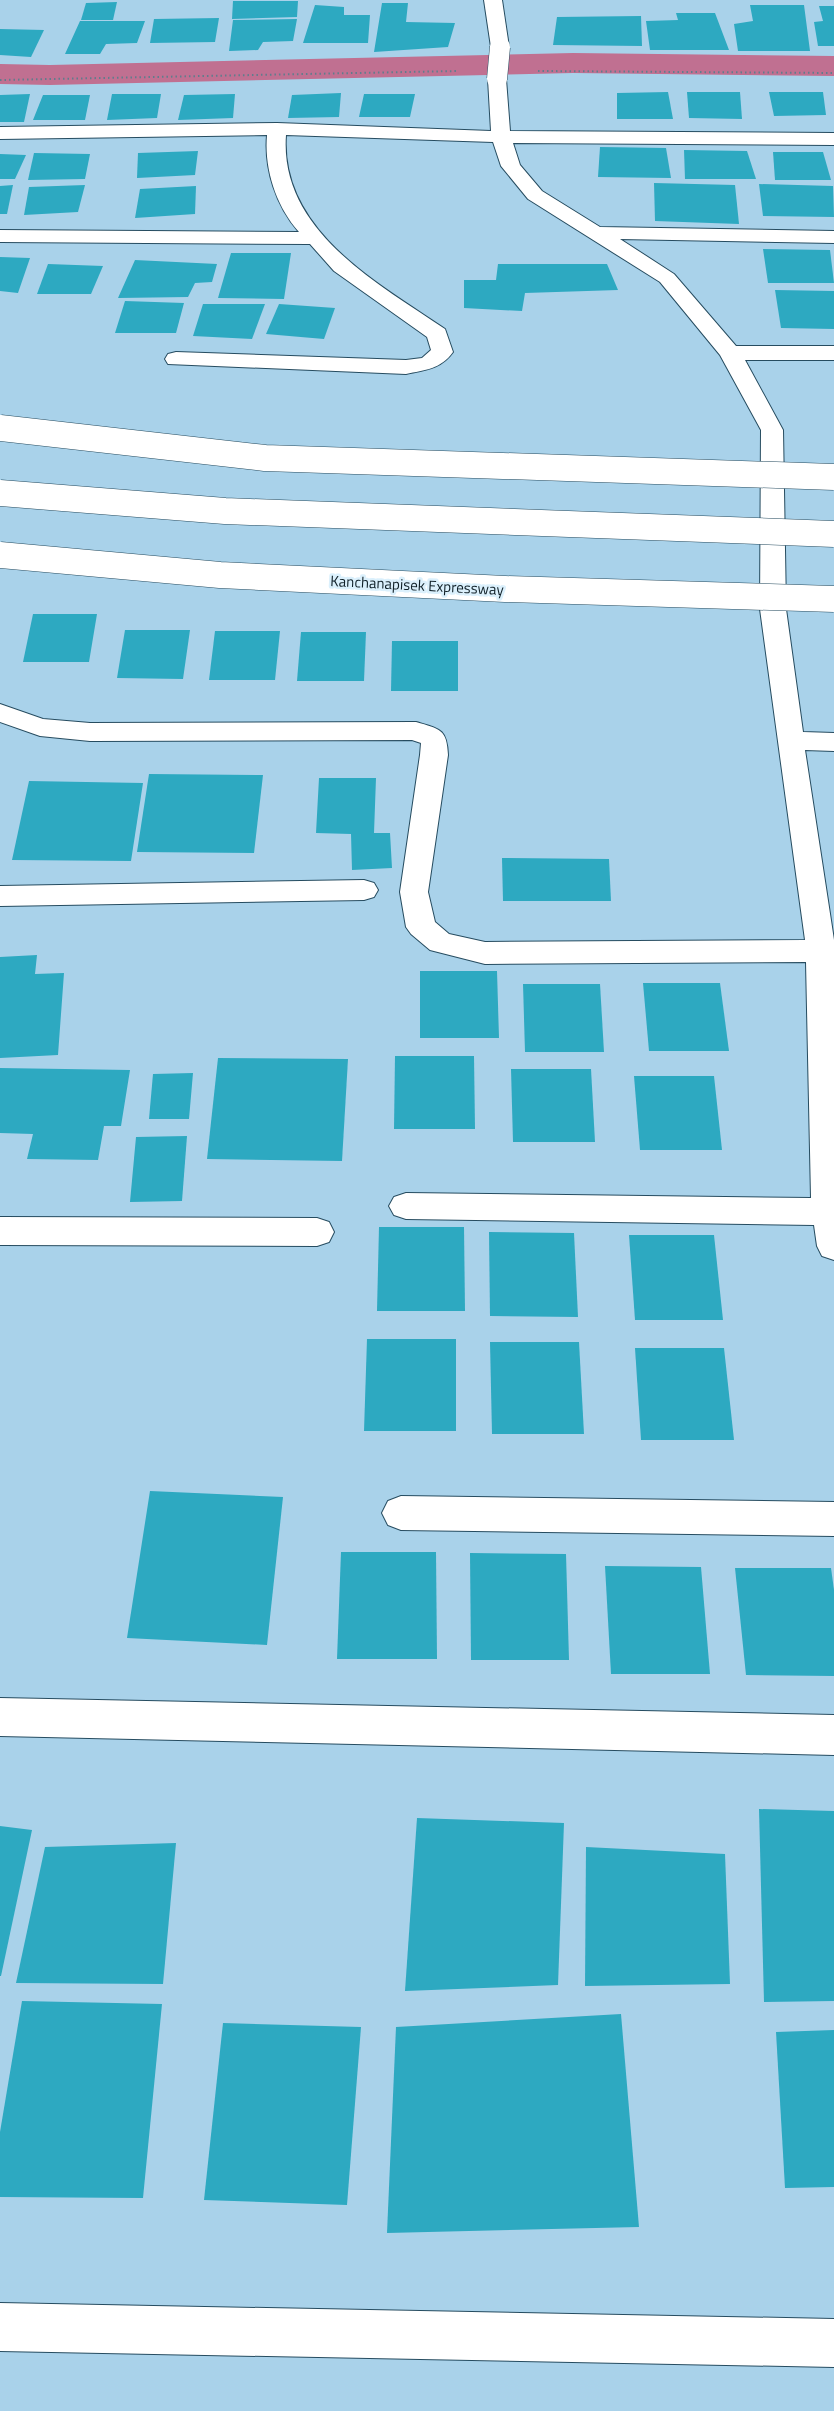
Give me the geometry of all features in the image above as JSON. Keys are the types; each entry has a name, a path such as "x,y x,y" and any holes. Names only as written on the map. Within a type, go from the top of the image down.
{"main road":[{"path":"493,0 500,47 497,79 501,137 511,166 536,195 667,278 730,353 772,430 773,609 802,829 827,951 831,1212 834,1246"},
{"path":"176,359 406,367 429,363 442,352 437,334 341,267 303,224 282,183 275,154 278,129"},
{"path":"0,133 278,129 501,137 834,139"},
{"path":"594,233 834,237"},
{"path":"0,236 314,238"},
{"path":"730,353 834,353"},
{"path":"0,428 265,458 834,477"},
{"path":"0,493 237,512 834,534"},
{"name":"Kanchanapisek Expressway","path":"0,555 220,575 505,589 834,599"},
{"path":"0,713 40,727 90,732 416,731 434,739 434,755 414,892 421,927 440,942 485,953 827,951"},
{"path":"791,741 834,742"},
{"path":"0,896 364,890"},
{"path":"406,1206 831,1212"},
{"path":"0,1231 317,1232"},
{"path":"401,1513 834,1519"},
{"path":"0,1717 834,1735"},
{"path":"0,2327 834,2343"}],"path":[{"path":"0,80 461,71"},
{"path":"537,71 834,73"}],"building":[{"path":"233,1 298,1 297,17 232,19"},
{"path":"117,2 113,20 81,20 86,3"},
{"path":"382,3 408,3 406,22 455,23 448,47 374,52"},
{"path":"315,5 344,7 344,15 370,15 368,43 303,43"},
{"path":"750,5 804,5 810,51 738,51 734,24 753,21"},
{"path":"819,6 834,6 834,46 818,46 814,22 823,21"},
{"path":"676,13 715,13 729,50 650,50 646,21 678,20"},
{"path":"641,16 642,46 553,45 557,17"},
{"path":"219,18 215,42 150,43 154,19"},
{"path":"297,19 293,41 263,42 258,50 229,51 233,20"},
{"path":"80,21 145,21 137,43 106,44 100,54 65,54"},
{"path":"0,29 44,30 31,57 0,55"},
{"path":"668,92 673,119 617,119 617,93"},
{"path":"687,92 740,92 742,119 689,118"},
{"path":"769,92 823,92 826,115 774,116"},
{"path":"341,93 339,117 288,118 292,95"},
{"path":"30,94 24,122 0,122 0,95"},
{"path":"112,94 161,94 157,118 107,120"},
{"path":"235,94 233,118 178,120 184,95"},
{"path":"364,94 415,94 410,117 359,117"},
{"path":"43,95 90,95 85,120 33,120"},
{"path":"600,147 666,148 671,178 598,177"},
{"path":"684,150 747,151 756,179 685,179"},
{"path":"198,151 195,175 137,178 138,153"},
{"path":"773,152 823,152 831,180 775,180"},
{"path":"34,153 90,154 85,179 28,180"},
{"path":"0,154 26,155 15,179 0,179"},
{"path":"654,183 735,185 739,224 655,221"},
{"path":"759,184 833,186 834,217 763,216"},
{"path":"13,185 7,214 0,214 0,186"},
{"path":"85,185 78,212 24,215 29,187"},
{"path":"196,186 195,214 135,218 140,189"},
{"path":"763,249 830,250 834,283 768,283"},
{"path":"231,253 291,253 284,299 218,298"},
{"path":"0,257 30,258 18,293 0,291"},
{"path":"135,260 217,264 212,282 195,283 188,297 118,298"},
{"path":"48,264 103,266 91,294 37,294"},
{"path":"498,264 607,264 618,290 525,293 522,311 464,308 464,280 496,280"},
{"path":"775,290 834,291 834,329 781,328"},
{"path":"125,301 184,303 176,333 115,333"},
{"path":"203,304 265,304 252,339 193,336"},
{"path":"279,304 335,308 324,339 266,334"},
{"path":"33,614 97,614 89,662 23,662"},
{"path":"125,630 190,630 183,679 117,678"},
{"path":"215,631 280,631 275,680 209,680"},
{"path":"301,632 366,632 364,681 297,681"},
{"path":"392,641 458,641 458,691 391,691"},
{"path":"149,774 263,775 254,853 137,852"},
{"path":"319,778 376,778 374,833 390,833 392,868 352,870 351,834 316,833"},
{"path":"29,781 143,783 131,861 12,860"},
{"path":"502,858 609,859 611,901 503,901"},
{"path":"37,955 35,974 64,973 58,1055 0,1058 0,957"},
{"path":"420,971 497,971 499,1038 420,1038"},
{"path":"643,983 720,983 729,1051 649,1051"},
{"path":"523,984 600,984 604,1052 525,1052"},
{"path":"395,1056 474,1056 475,1129 394,1129"},
{"path":"218,1058 348,1059 342,1161 207,1159"},
{"path":"0,1068 130,1070 121,1126 104,1126 98,1160 27,1159 33,1134 0,1133"},
{"path":"511,1069 591,1069 595,1142 513,1142"},
{"path":"193,1073 189,1119 149,1119 153,1074"},
{"path":"634,1076 714,1076 722,1150 640,1150"},
{"path":"187,1136 182,1201 130,1202 136,1137"},
{"path":"379,1227 464,1227 465,1311 377,1311"},
{"path":"489,1232 574,1233 578,1317 490,1316"},
{"path":"629,1235 714,1235 723,1320 635,1320"},
{"path":"367,1339 456,1339 456,1431 364,1431"},
{"path":"490,1342 579,1342 584,1434 492,1434"},
{"path":"635,1348 724,1348 734,1440 641,1440"},
{"path":"150,1491 283,1497 267,1645 127,1638"},
{"path":"341,1552 436,1552 437,1659 337,1659"},
{"path":"470,1553 566,1554 569,1660 471,1660"},
{"path":"605,1566 701,1567 710,1674 611,1674"},
{"path":"735,1568 831,1568 834,1590 834,1676 746,1675"},
{"path":"759,1809 834,1811 834,2001 764,2002"},
{"path":"417,1818 564,1823 558,1985 405,1991"},
{"path":"0,1826 32,1830 1,1976 0,1976"},
{"path":"176,1843 163,1984 16,1983 45,1847"},
{"path":"586,1847 725,1854 730,1984 585,1986"},
{"path":"22,2001 162,2004 143,2198 0,2197 0,2132"},
{"path":"621,2014 639,2227 387,2233 396,2027"},
{"path":"223,2023 361,2027 347,2205 204,2200"},
{"path":"834,2030 834,2187 785,2188 776,2032"}],"waterway":[{"path":"0,74 50,75 573,63 834,66"}]}
